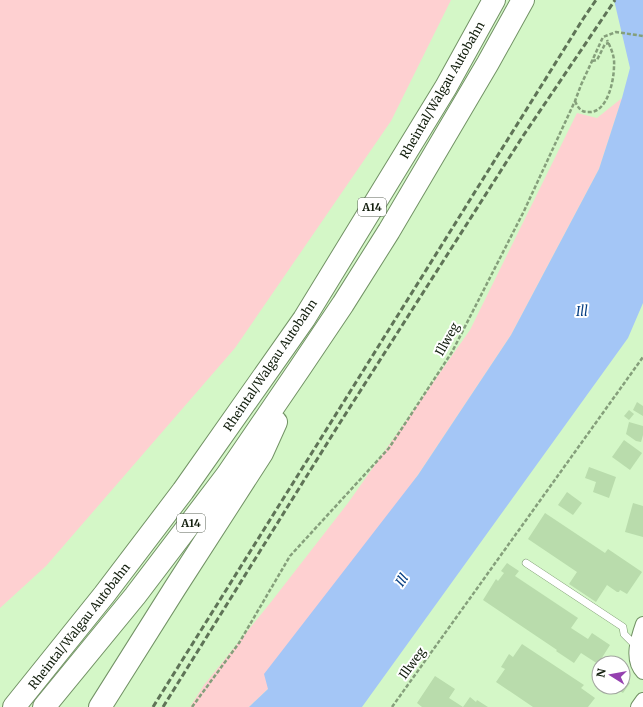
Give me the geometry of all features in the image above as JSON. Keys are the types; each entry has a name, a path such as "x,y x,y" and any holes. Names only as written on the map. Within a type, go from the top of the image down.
{"highway":[{"name":"Rheintal/Walgau Autobahn","path":"14,707 95,605 182,491 308,312 446,87 494,0"},
{"name":"Rheintal/Walgau Autobahn","path":"44,707 135,596 228,475 343,304 389,231 488,63 523,0"},
{"path":"103,702 262,453 300,368"}],"street":[{"path":"643,624 636,647 637,664 643,672"},
{"path":"638,707 643,700"}],"lane":[{"path":"526,563 622,627 624,634 636,647"}],"path":[{"name":"Illweg","path":"192,707 239,643 290,556 390,448 452,352 524,211 575,102 581,85 603,37 616,32 643,36"},
{"path":"575,102 578,108 583,112 593,113 601,108 606,99 612,86 615,65 613,53 607,40"},
{"path":"592,61 598,60 606,44 609,43"},
{"name":"Illweg","path":"392,707 643,357"}],"shaded area":[{"path":"0,0 451,0 391,121 235,348 46,566 0,608"},
{"path":"622,98 599,169 511,335 418,475 268,689 249,707 190,707 204,685 348,503 470,330 577,113 597,118"}],"water":[{"name":"Ill","path":"614,0 643,0 643,303 628,338 362,707 249,707 268,689 264,674 418,475 511,335 599,169 630,68"}],"building":[{"path":"637,402 643,406 643,416 633,410"},
{"path":"629,410 634,414 629,420 624,416"},
{"path":"629,422 643,426 641,442 636,441 626,434"},
{"path":"624,440 642,453 630,470 612,457"},
{"path":"589,467 616,477 609,498 593,492 596,482 585,478"},
{"path":"567,492 582,503 573,515 558,505"},
{"path":"633,503 643,506 643,537 625,532"},
{"path":"545,513 605,553 608,549 642,572 627,594 620,590 617,592 607,585 596,602 569,584 577,572 528,539"},
{"path":"507,563 519,571 515,576 578,618 571,628 588,639 592,633 610,645 604,655 591,655 591,659 581,653 574,663 483,600 496,579 498,581 504,573 501,571"},
{"path":"522,644 584,685 581,688 595,698 588,707 533,707 496,682 505,669 501,667 509,654 513,657"},
{"path":"435,676 455,689 449,698 463,707 422,707 417,703"},
{"path":"470,697 476,702 477,700 488,707 463,707"}],"railway":[{"path":"153,707 596,0"},
{"path":"163,707 336,429 523,136 615,0"}]}
